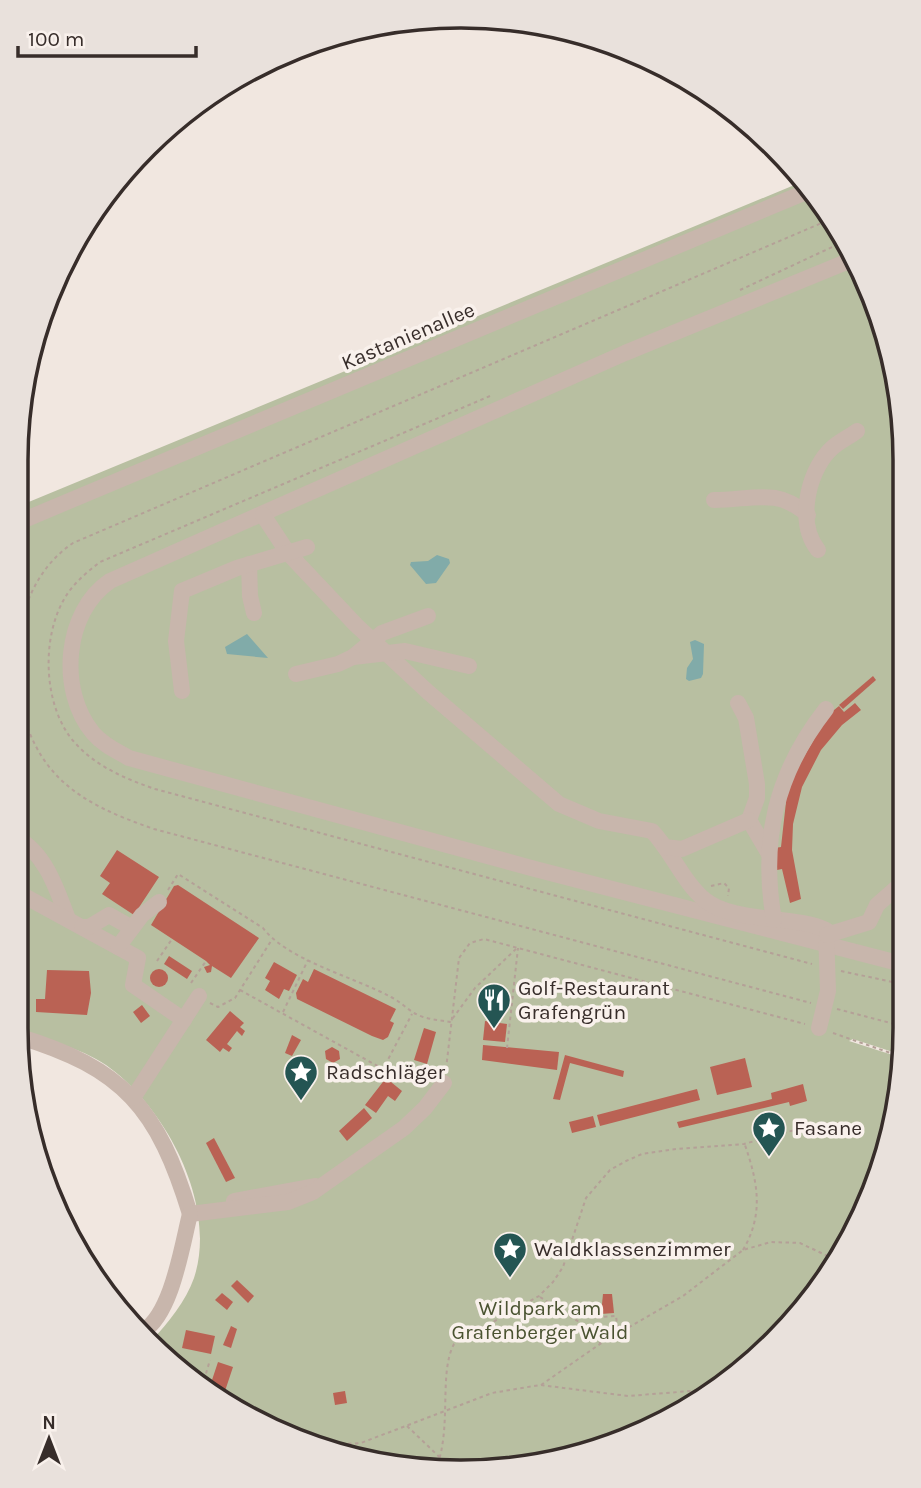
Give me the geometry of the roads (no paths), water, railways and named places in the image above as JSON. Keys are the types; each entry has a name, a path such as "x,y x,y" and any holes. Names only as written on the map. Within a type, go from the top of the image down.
{"street":[{"name":"Kastanienallee","path":"28,518 801,194"},
{"path":"845,263 612,359 110,581 82,608 74,634 74,684 84,720 94,735 110,747 152,765 828,940 893,961"},
{"path":"818,550 811,541 807,497 818,466 827,453 857,431"},
{"path":"714,500 781,498 795,503 808,515"},
{"path":"262,515 288,553 322,591 386,653 559,804 599,821 645,827 665,846 687,881 706,901 737,912 817,926 826,930 828,940 825,1006 819,1028"},
{"path":"182,691 177,640 179,597 191,586 249,564 307,547"},
{"path":"249,564 250,596 254,613"},
{"path":"296,674 338,664 353,657 393,627 428,616"},
{"path":"353,657 405,652 470,666"},
{"path":"738,703 747,718 757,784 757,798 750,820 769,854"},
{"path":"774,920 769,894 769,854 778,796 791,761 826,709"},
{"path":"665,846 682,849 750,820"},
{"path":"28,846 33,849 75,923 89,927 109,915 132,928"},
{"path":"828,940 869,922 877,905 893,891"},
{"path":"28,898 138,958 133,985 184,1020"},
{"path":"118,947 142,915 159,902"},
{"path":"134,1098 184,1020 195,990"},
{"path":"28,1040 93,1065 134,1098 156,1125 180,1179 190,1214 167,1300 149,1327"},
{"path":"190,1214 213,1212 218,1204 317,1186 356,1164 404,1128 425,1108 444,1083"}],"water":[{"path":"437,555 449,559 450,563 436,583 426,584 410,565 411,562 428,561"},
{"path":"247,634 268,658 227,654 225,647"},
{"path":"695,640 704,644 703,674 701,678 689,681 686,679 687,668 693,659 690,642"}],"place":[{"name":"Golf-Restaurant Grafengrün","path":"494,1030"},
{"name":"Radschläger","path":"301,1102"},
{"name":"Fasane","path":"769,1158"},
{"name":"Waldklassenzimmer","path":"510,1279"}],"park label":[{"name":"Wildpark am Grafenberger Wald","path":"540,1320"}]}
